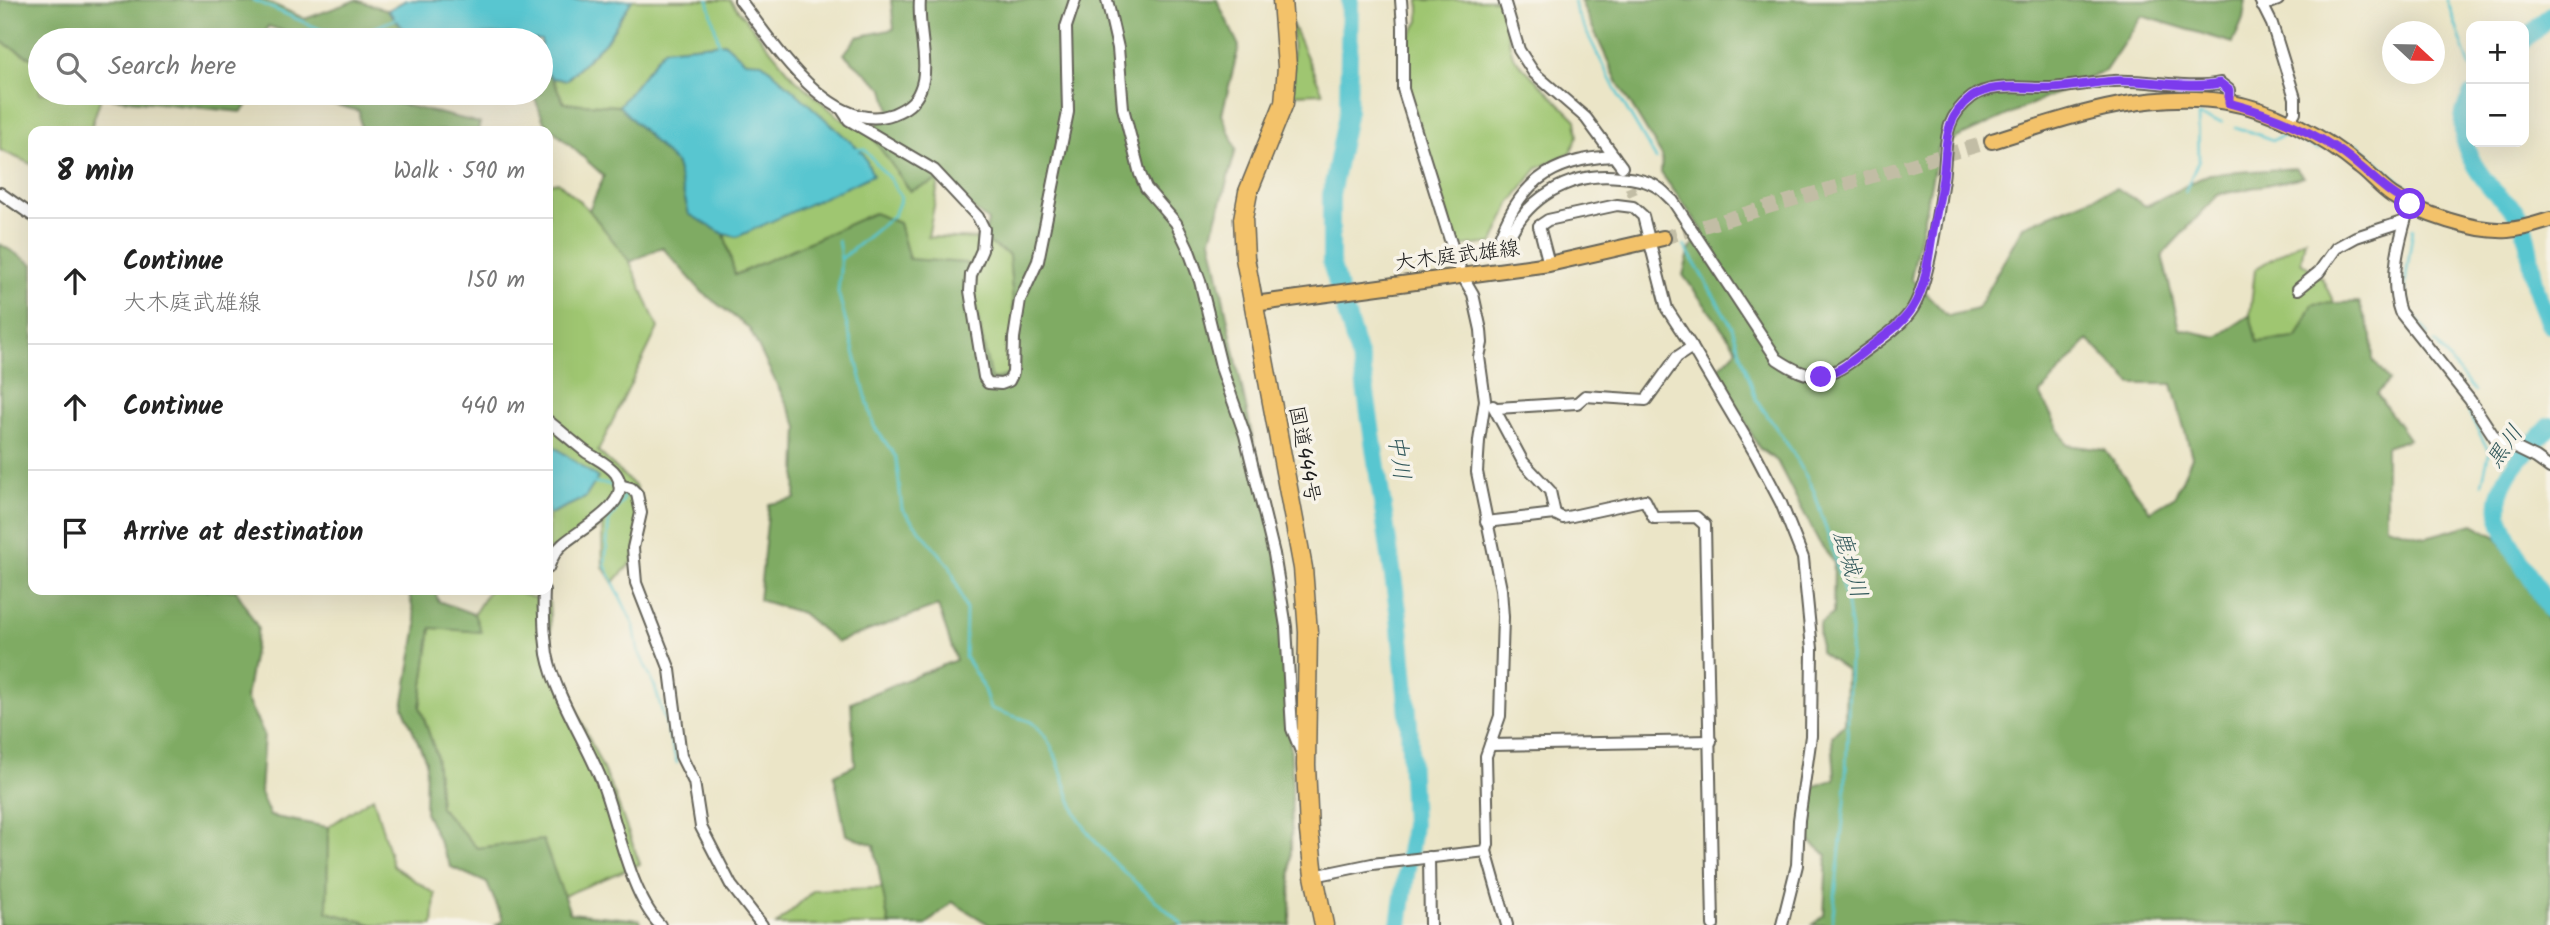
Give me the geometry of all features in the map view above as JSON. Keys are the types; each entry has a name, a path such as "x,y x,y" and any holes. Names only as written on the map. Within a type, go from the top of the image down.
{"highway":[{"name":"国道444号","path":"1282,0 1287,67 1284,103 1248,192 1243,219 1245,258 1303,568 1308,632 1306,765 1314,876 1324,925"}],"main road":[{"path":"1992,141 2136,101 2193,99 2229,103 2289,122 2337,150 2392,195 2454,221 2483,228 2508,230 2550,220"},
{"name":"大木庭武雄線","path":"1254,304 1549,264 1657,239"}],"street":[{"path":"740,0 823,99 843,111 861,117 884,117 904,109 915,100 922,88 924,68 920,0"},
{"path":"843,111 849,120 934,170 978,217 984,229 982,250 971,275 970,291 984,377 988,383 1001,384 1009,381 1013,373 1014,338 1020,300 1038,261 1068,113 1066,27 1075,0"},
{"path":"1107,0 1118,48 1123,108 1140,174 1146,188 1177,223 1188,248 1200,281 1222,370 1245,435 1274,554 1286,628 1292,729 1306,765"},
{"path":"1401,0 1404,26 1403,89 1451,243 1463,277 1473,294 1481,330 1479,357 1485,400 1477,472 1502,589 1503,617 1500,716 1486,756 1486,850 1507,925"},
{"path":"1504,0 1519,50 1534,73 1586,118 1622,167"},
{"path":"2278,0 2261,3 2272,24 2295,98 2295,112 2289,122"},
{"path":"1457,255 1506,244 1534,202 1551,190 1592,176 1634,179 1656,186 1673,201 1777,359 1794,371 1821,377 1836,373 1895,329 1913,308 1928,264 1944,175 1947,132 1953,118 1973,96 1990,90 2050,88 2114,81 2198,86 2220,83 2229,90 2229,103"},
{"path":"1497,246 1515,207 1530,186 1549,171 1571,161 1614,156"},
{"path":"0,193 28,213"},
{"path":"1633,195 1633,207"},
{"path":"2410,204 2396,269 2396,299 2400,312 2470,400 2495,438 2550,468"},
{"path":"1539,226 1548,220 1617,205 1633,207 1643,216 1657,239 1667,309 1692,346 1769,479 1803,558 1812,649 1811,736 1799,820 1797,865 1782,925"},
{"path":"1521,219 1539,226"},
{"path":"2298,289 2319,272 2336,248 2356,237 2405,221"},
{"path":"1539,226 1549,264"},
{"path":"1497,408 1577,403 1585,396 1646,400 1676,356 1692,346"},
{"path":"1485,400 1497,408 1523,462 1550,491 1555,514"},
{"path":"553,425 618,476 614,503 600,518 562,545 553,560"},
{"path":"618,489 631,488 637,494 641,513 633,548 636,583 670,670 681,756 694,782 701,827 731,885 762,925"},
{"path":"1486,522 1555,514 1563,518 1644,500 1654,518 1696,517 1705,525 1713,925"},
{"path":"544,595 548,654 557,685 601,780 646,907 660,925"},
{"path":"1490,745 1710,741"},
{"path":"1314,876 1372,864 1486,850"},
{"path":"1429,857 1430,925"}],"green space":[{"path":"0,0 264,0 305,19 356,0 388,10 403,28 28,28 28,56 0,41"},
{"path":"632,0 730,0 794,78 841,119 869,132 939,180 928,237 983,239 1009,255 1019,373 991,380 909,259 899,223 874,213 735,275 724,234 737,237 745,62 725,43 664,49 619,106 564,103 553,78 567,80 606,41"},
{"path":"891,0 1217,0 1239,46 1222,114 1236,149 1211,239 1280,570 1292,776 1290,925 990,925 952,902 926,925 889,925 874,845 846,835 834,775 855,765 851,702 956,660 938,606 837,642 802,613 759,600 769,504 795,499 798,427 749,328 703,293 662,247 630,262 589,210 604,176 553,130 553,126 544,122 538,105 553,105 553,80 564,103 619,106 676,164 689,214 724,234 735,275 874,213 899,223 909,259 966,263 991,380 1019,373 1009,255 983,239 988,221 939,180 910,191 869,132 890,111 884,89 844,54 857,37 894,29"},
{"path":"1419,0 1499,0 1513,57 1576,120 1578,136 1570,153 1538,168 1510,204 1493,243 1457,247 1407,85 1408,39 1419,21"},
{"path":"1580,0 2246,0 2243,19 2233,43 2142,16 2105,71 1939,146 1911,278 1948,316 1977,309 2023,226 2116,188 2146,206 2209,174 2296,168 2303,177 2218,195 2162,255 2180,329 2217,337 2250,315 2257,342 2297,338 2313,304 2359,302 2372,336 2373,360 2389,381 2377,394 2409,439 2386,447 2386,526 2426,537 2473,524 2497,537 2550,625 2550,925 1812,925 1824,915 1827,855 1808,840 1807,789 1835,779 1832,736 1845,723 1846,670 1820,652 1819,624 1833,614 1834,563 1819,542 1777,461 1759,448 1717,370 1737,349 1683,275 1690,249 1703,231 1661,173 1662,156 1618,83","holes":["2088,340 2132,384 2172,384 2192,457 2175,496 2150,511 2105,450 2067,445 2040,394"]},
{"path":"1292,24 1323,93 1293,94"},
{"path":"0,41 28,56 28,105 98,105 92,126 28,126 28,163 0,150"},
{"path":"176,105 248,105 241,112"},
{"path":"337,105 404,105 480,123 479,126 360,126 359,111"},
{"path":"558,182 589,210 630,262 658,328 598,451 636,487 643,509 633,561 613,583 603,567 602,525 566,549 553,549 553,513 585,498 597,478 553,446 556,418 553,416 553,183"},
{"path":"2305,239 2301,262 2322,278 2334,303 2313,304 2297,338 2257,342 2250,315 2255,269"},
{"path":"0,244 28,261 28,595 239,595 258,628 246,698 264,734 260,793 270,816 328,827 327,912 375,925 0,925"},
{"path":"409,595 436,595 438,601 474,614 481,632 431,628 420,707 436,754 440,807 477,848 543,840 570,913 640,920 640,925 496,925 503,920 487,883 451,867 425,812 426,761 403,707 417,625"},
{"path":"486,595 525,595 549,602 552,657 613,791 640,864 563,896 543,840 476,848 440,808 436,754 420,707 431,627 480,632 474,614"},
{"path":"373,797 393,866 435,894 433,925 375,925 327,912 328,827"},
{"path":"883,888 889,925 776,925 814,890"}],"water":[{"path":"406,0 632,0 606,41 566,80 553,78 553,28 403,28 388,10"},
{"path":"725,43 745,61 762,62 863,153 873,175 737,237 724,234 689,214 676,164 619,106 664,49"},
{"path":"553,446 598,478 585,498 553,513"}],"waterway":[{"path":"253,0 317,28"},
{"path":"708,0 719,44"},
{"name":"中川","path":"1350,0 1348,110 1331,195 1331,263 1362,366 1399,617 1409,725 1413,825 1399,925"},
{"name":"鹿城川","path":"1574,0 1576,11 1615,89 1656,159"},
{"path":"2447,0 2466,55"},
{"name":"黒川","path":"2529,36 2550,15"},
{"path":"374,28 398,18"},
{"name":"黒川","path":"2466,107 2463,121 2465,145 2483,178 2513,210 2523,225 2538,294 2550,325"},
{"path":"2185,192 2199,159 2198,116 2222,122"},
{"path":"2236,127 2273,140 2286,135"},
{"path":"2295,138 2319,150"},
{"path":"2357,144 2416,196"},
{"path":"841,259 894,215 901,198 892,182 864,149 856,149"},
{"path":"2413,229 2405,285 2408,308 2429,335"},
{"path":"838,240 841,259 838,292 874,426 896,457 902,509 950,566 966,610 965,657 982,684 990,708 1031,722 1041,731 1055,756 1075,810 1091,836 1115,863 1183,925"},
{"name":"鹿城川","path":"1684,245 1732,327 1756,399 1792,451 1814,491 1846,600 1851,630 1845,802 1832,925"},
{"path":"2435,342 2474,391"},
{"path":"2468,411 2489,452 2482,484"},
{"name":"黒川","path":"2550,426 2512,469 2499,499 2502,524 2507,536 2550,610"},
{"path":"591,483 608,484 615,488"},
{"path":"623,494 623,500 609,521 605,565 634,626 638,650 655,687 677,763"}],"tunnel":[{"path":"1663,238 1992,141"},
{"path":"1624,173 1633,195"}],"route":[{"path":"1821,377 1836,373 1895,329 1913,308 1928,264 1944,175 1947,132 1953,118 1973,96 1990,90 2050,88 2114,81 2198,86 2225,84 2229,90 2229,103 2289,122 2311,134 2361,167 2392,195 2410,204"}]}
